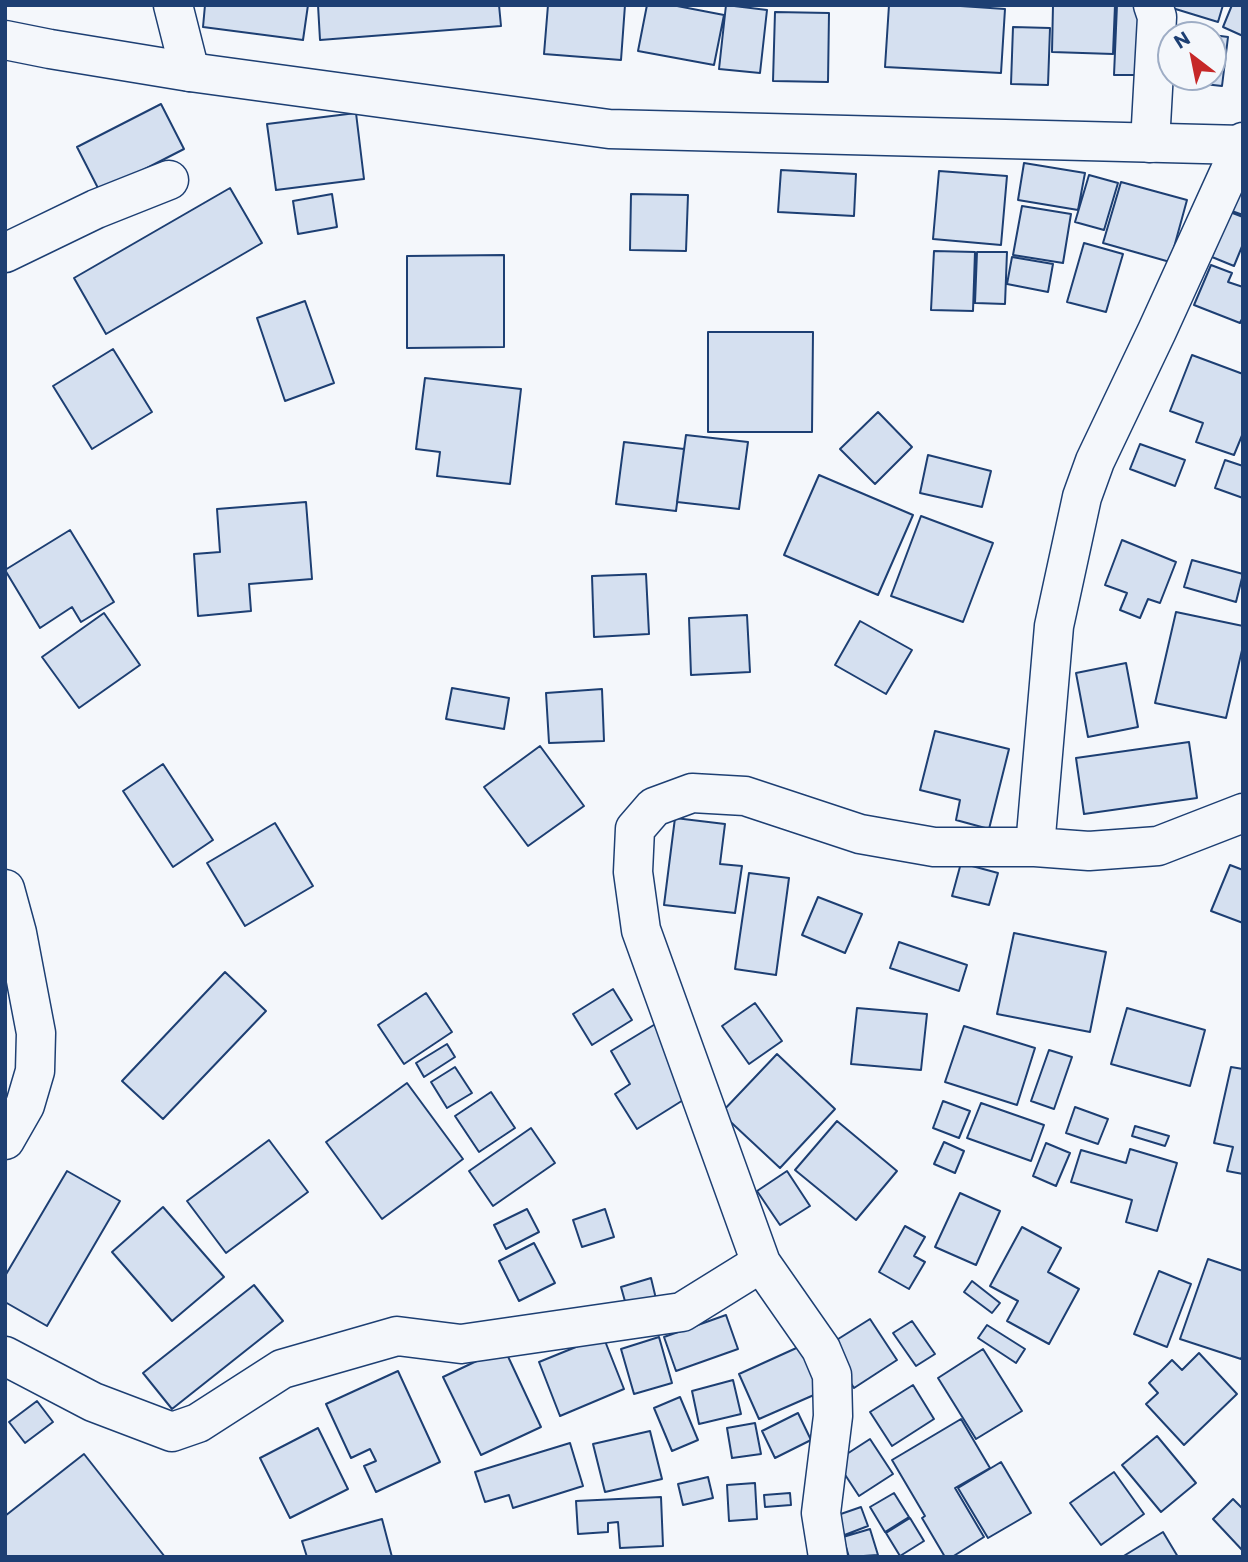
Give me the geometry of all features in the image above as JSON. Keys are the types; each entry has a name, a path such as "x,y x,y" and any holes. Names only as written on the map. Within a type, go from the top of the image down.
{"street":[{"path":"173,5 190,72"},
{"path":"1150,143 1157,17 1153,5"},
{"path":"5,40 190,72 609,129 1242,144 1095,461 1082,497 1054,626 1035,847"},
{"path":"5,253 96,209 169,180"},
{"path":"828,1557 821,1513 833,1416 832,1375 821,1349 761,1263 641,930 633,872 635,829 654,807 692,793 746,796 860,834 934,847 1035,847 1089,851 1158,846 1243,813"},
{"path":"5,889 17,933 36,1033 34,1071 25,1105 5,1140"},
{"path":"5,1356 93,1402 172,1433 198,1423 282,1369 397,1336 461,1344 682,1312 761,1263"}],"building":[{"path":"205,5 308,5 303,40 203,27"},
{"path":"318,5 499,5 501,26 320,40"},
{"path":"548,5 625,5 621,60 544,54"},
{"path":"647,5 672,5 724,15 714,65 638,51"},
{"path":"726,5 767,10 760,73 719,69"},
{"path":"889,5 1005,9 1001,73 885,67"},
{"path":"1053,5 1115,5 1113,54 1052,52"},
{"path":"1117,5 1143,5 1141,75 1114,75"},
{"path":"1169,5 1223,5 1218,21"},
{"path":"1232,5 1243,5 1243,36 1227,29 1225,21"},
{"path":"775,12 829,13 828,82 773,81"},
{"path":"1013,27 1050,28 1048,85 1011,84"},
{"path":"161,104 184,149 100,192 77,147"},
{"path":"356,113 364,179 276,190 267,124"},
{"path":"1024,163 1085,173 1078,210 1018,200"},
{"path":"781,170 856,174 854,216 778,212"},
{"path":"939,171 1007,176 1001,245 933,239"},
{"path":"1089,175 1118,183 1104,230 1075,222"},
{"path":"1121,182 1187,200 1170,262 1103,243"},
{"path":"1243,186 1243,215 1229,210"},
{"path":"230,188 262,243 106,334 74,278"},
{"path":"332,194 337,227 298,234 293,201"},
{"path":"631,194 688,195 686,251 630,250"},
{"path":"1022,206 1071,214 1063,263 1013,255"},
{"path":"1230,212 1243,217 1243,244 1234,266 1212,257"},
{"path":"1084,243 1123,254 1106,312 1067,302"},
{"path":"934,251 975,252 973,311 931,310"},
{"path":"977,252 1007,252 1005,304 975,303"},
{"path":"504,255 504,347 407,348 407,256"},
{"path":"1012,257 1053,264 1048,292 1007,284"},
{"path":"1211,265 1232,273 1228,282 1243,287 1243,317 1240,323 1194,305"},
{"path":"305,301 334,383 285,401 257,318"},
{"path":"708,332 813,332 812,432 708,432"},
{"path":"113,349 152,412 92,449 53,386"},
{"path":"1192,355 1243,374 1243,433 1234,455 1196,442 1203,423 1170,411"},
{"path":"425,378 521,389 510,484 437,476 440,452 416,449"},
{"path":"878,412 912,447 875,484 840,449"},
{"path":"686,435 748,442 739,509 677,502"},
{"path":"624,442 684,449 676,511 616,504"},
{"path":"1140,444 1185,460 1175,486 1130,469"},
{"path":"928,455 991,471 982,507 920,493"},
{"path":"1225,460 1243,466 1243,498 1215,488"},
{"path":"819,475 913,515 878,595 784,555"},
{"path":"306,502 312,579 249,584 251,611 198,616 194,554 220,552 217,509"},
{"path":"921,516 993,543 963,622 891,596"},
{"path":"70,530 114,602 81,622 72,607 40,628 5,570"},
{"path":"1122,540 1176,562 1160,603 1148,599 1140,618 1120,610 1127,593 1105,585"},
{"path":"1192,560 1243,574 1236,602 1184,587"},
{"path":"646,574 649,634 594,637 592,576"},
{"path":"1176,612 1243,626 1243,646 1226,718 1155,703"},
{"path":"104,613 140,665 79,708 42,657"},
{"path":"747,615 750,672 691,675 689,618"},
{"path":"860,621 912,650 886,694 835,665"},
{"path":"1126,663 1138,727 1088,737 1076,673"},
{"path":"452,688 509,698 504,729 446,719"},
{"path":"602,689 604,741 549,743 546,693"},
{"path":"935,731 1009,749 989,829 956,820 960,800 920,790"},
{"path":"1189,742 1197,798 1084,814 1076,758"},
{"path":"540,746 584,806 528,846 484,787"},
{"path":"163,764 213,840 173,867 123,791"},
{"path":"675,818 725,824 720,864 742,866 735,913 664,905"},
{"path":"275,823 313,886 245,926 207,863"},
{"path":"961,863 998,873 989,905 952,896"},
{"path":"1230,865 1243,870 1243,923 1211,911"},
{"path":"749,873 789,878 776,975 735,969"},
{"path":"818,897 862,914 845,953 802,935"},
{"path":"1014,933 1106,952 1090,1032 997,1014"},
{"path":"899,942 967,965 959,991 890,968"},
{"path":"225,972 266,1011 163,1119 122,1081"},
{"path":"613,989 632,1020 592,1045 573,1014"},
{"path":"426,993 452,1032 404,1064 378,1025"},
{"path":"755,1003 782,1041 749,1064 722,1026"},
{"path":"857,1008 927,1014 921,1070 851,1064"},
{"path":"1127,1008 1205,1030 1190,1086 1111,1064"},
{"path":"662,1020 696,1092 637,1129 615,1094 630,1084 611,1051"},
{"path":"964,1026 1035,1048 1017,1105 945,1082"},
{"path":"447,1044 455,1057 424,1077 416,1063"},
{"path":"1049,1050 1072,1057 1054,1109 1031,1101"},
{"path":"777,1054 835,1109 780,1168 721,1113"},
{"path":"455,1067 472,1093 447,1108 431,1082"},
{"path":"1231,1067 1243,1069 1243,1174 1227,1171 1233,1147 1214,1143"},
{"path":"407,1083 463,1159 382,1219 326,1142"},
{"path":"491,1092 515,1128 479,1152 455,1116"},
{"path":"943,1101 970,1111 959,1138 933,1128"},
{"path":"981,1103 1044,1125 1031,1161 967,1138"},
{"path":"1075,1107 1108,1119 1098,1144 1066,1133"},
{"path":"837,1121 897,1171 856,1220 795,1170"},
{"path":"1135,1126 1169,1136 1165,1146 1132,1136"},
{"path":"531,1128 555,1163 493,1206 469,1171"},
{"path":"269,1140 308,1192 226,1253 187,1201"},
{"path":"944,1142 964,1151 955,1173 934,1164"},
{"path":"1046,1143 1070,1153 1056,1186 1033,1176"},
{"path":"1130,1149 1177,1163 1157,1231 1126,1222 1132,1200 1071,1182 1081,1150 1126,1163"},
{"path":"67,1171 120,1201 47,1326 5,1302 5,1276"},
{"path":"787,1171 810,1206 780,1225 757,1191"},
{"path":"960,1193 1000,1211 976,1265 935,1247"},
{"path":"163,1207 224,1277 172,1321 112,1252"},
{"path":"527,1209 539,1232 506,1249 494,1225"},
{"path":"605,1209 614,1237 582,1247 573,1220"},
{"path":"905,1226 925,1237 914,1256 925,1262 909,1289 879,1272"},
{"path":"1022,1227 1061,1248 1048,1272 1079,1289 1049,1344 1007,1321 1018,1301 990,1286"},
{"path":"534,1243 555,1283 519,1301 499,1261"},
{"path":"1208,1259 1243,1271 1241,1359 1180,1339"},
{"path":"1159,1271 1191,1284 1167,1347 1134,1334"},
{"path":"651,1278 657,1303 628,1312 621,1287"},
{"path":"972,1281 1000,1303 992,1313 964,1292"},
{"path":"254,1285 283,1321 172,1409 143,1373"},
{"path":"726,1315 738,1349 676,1371 664,1337"},
{"path":"870,1319 897,1360 854,1388 827,1346"},
{"path":"912,1321 935,1354 916,1366 893,1333"},
{"path":"987,1325 1025,1349 1016,1363 978,1338"},
{"path":"603,1336 624,1389 560,1416 539,1362"},
{"path":"659,1337 672,1383 634,1394 621,1349"},
{"path":"803,1345 823,1391 759,1419 739,1374"},
{"path":"504,1348 541,1427 481,1455 443,1377"},
{"path":"983,1349 1022,1411 976,1439 938,1378"},
{"path":"1199,1353 1237,1394 1184,1445 1146,1404 1158,1393 1149,1383 1172,1360 1182,1370"},
{"path":"398,1371 440,1462 376,1492 364,1466 376,1461 370,1449 351,1458 326,1404"},
{"path":"733,1380 741,1414 699,1424 692,1391"},
{"path":"913,1385 934,1419 892,1446 870,1412"},
{"path":"680,1397 698,1440 672,1451 654,1408"},
{"path":"37,1401 53,1422 25,1443 9,1422"},
{"path":"798,1413 811,1440 775,1458 762,1431"},
{"path":"961,1419 990,1468 955,1488 984,1537 952,1557 945,1557 922,1518 925,1516 892,1460"},
{"path":"755,1423 761,1454 732,1458 727,1428"},
{"path":"318,1428 348,1489 290,1518 260,1458"},
{"path":"650,1431 662,1479 605,1492 593,1444"},
{"path":"1157,1436 1196,1483 1161,1512 1122,1465"},
{"path":"870,1439 893,1474 859,1496 836,1461"},
{"path":"570,1443 583,1486 513,1508 509,1495 485,1502 475,1472"},
{"path":"84,1454 165,1557 5,1557 5,1516"},
{"path":"1001,1462 1031,1513 988,1538 958,1488"},
{"path":"1114,1472 1144,1514 1101,1545 1070,1503"},
{"path":"708,1477 713,1498 683,1505 678,1484"},
{"path":"755,1483 757,1519 729,1521 727,1485"},
{"path":"790,1493 791,1505 765,1507 764,1495"},
{"path":"894,1493 909,1517 885,1532 870,1507"},
{"path":"661,1497 663,1546 620,1548 618,1522 608,1523 608,1532 578,1534 576,1501"},
{"path":"1233,1499 1243,1507 1243,1551 1213,1519"},
{"path":"861,1507 868,1526 842,1536 835,1516"},
{"path":"910,1518 924,1541 900,1556 886,1533"},
{"path":"382,1519 392,1557 307,1557 302,1541"},
{"path":"870,1529 878,1555 849,1557 843,1537"},
{"path":"1163,1532 1178,1557 1122,1557"}]}
